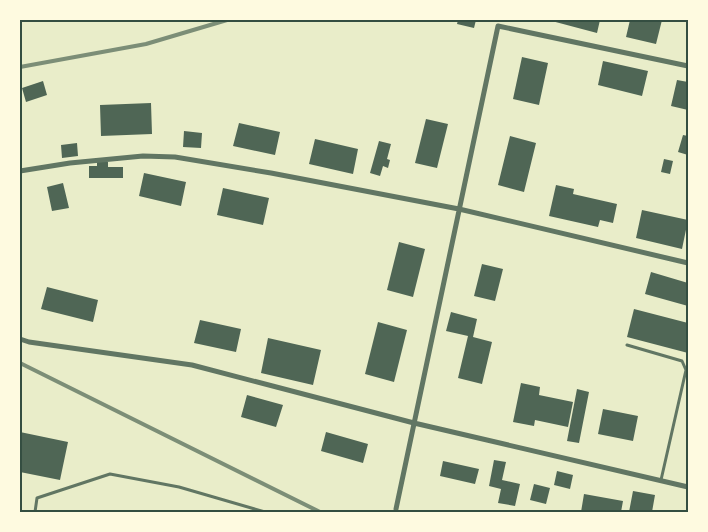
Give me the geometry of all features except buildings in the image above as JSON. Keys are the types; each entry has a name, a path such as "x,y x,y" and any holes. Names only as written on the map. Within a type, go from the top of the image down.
{"street":[{"path":"396,508 498,26 688,66"},
{"path":"20,171 70,163 142,156 174,157 459,209 688,263"},
{"path":"20,339 29,342 192,365 414,423 688,487"}],"lane":[{"path":"627,345 682,361 687,371 661,481"},
{"path":"34,512 37,498 110,474 179,487 265,512"}],"railway":[{"path":"20,67 146,44 227,20"},
{"path":"20,363 320,512"}]}
